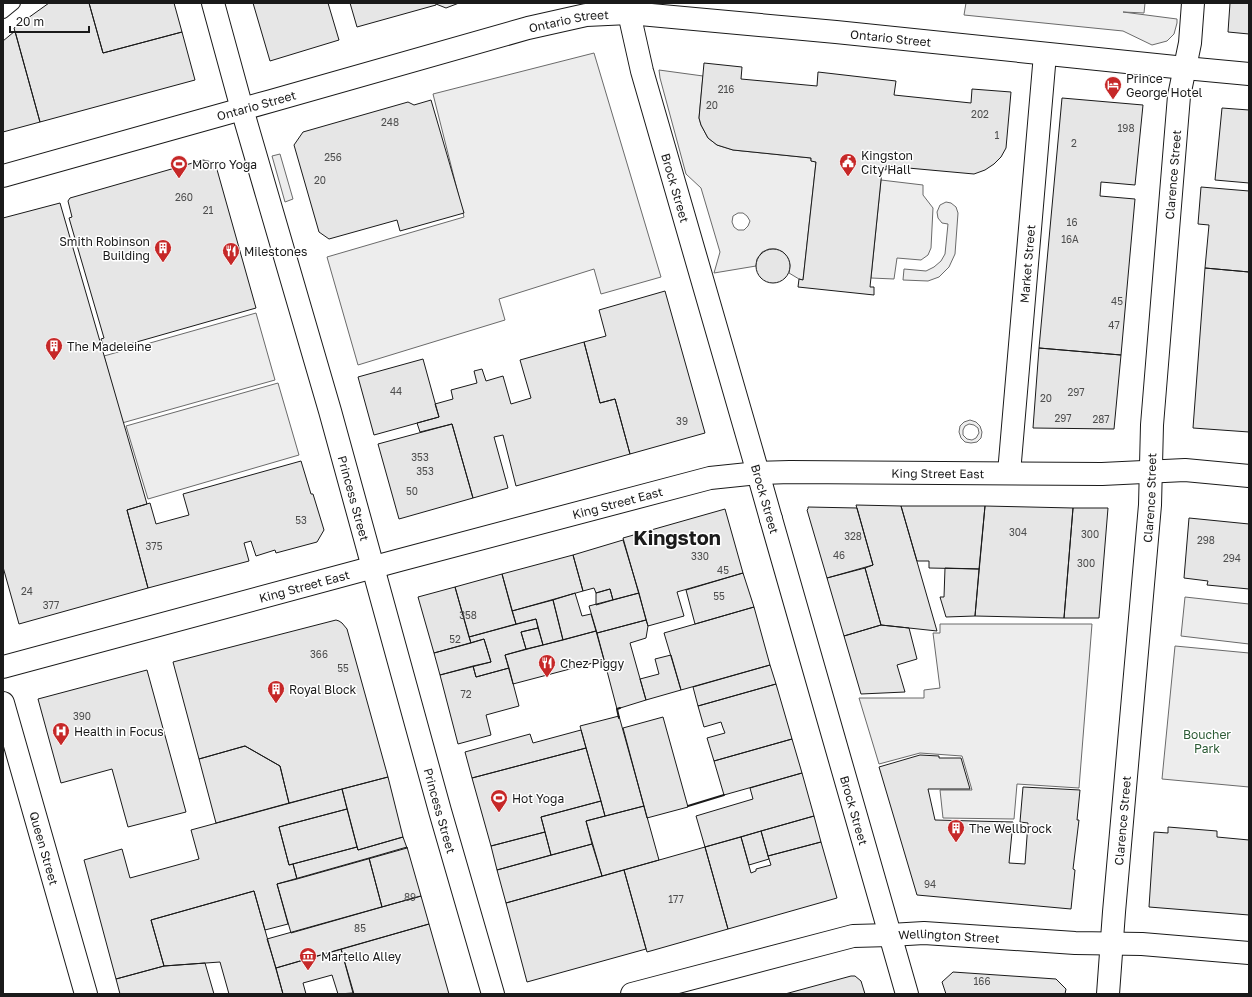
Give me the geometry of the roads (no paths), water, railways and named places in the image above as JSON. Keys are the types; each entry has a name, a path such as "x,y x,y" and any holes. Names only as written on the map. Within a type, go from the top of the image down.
{"main road":[{"name":"Princess Street","path":"213,3 373,567 440,811 493,994"},
{"name":"Clarence Street","path":"1108,994 1150,505 1152,425 1179,104 1190,43 1193,3"},
{"name":"Ontario Street","path":"3,176 271,102 528,28 586,15 627,8 836,32 1249,74"},
{"name":"Brock Street","path":"627,8 642,71 908,994"},
{"name":"Market Street","path":"1009,473 1045,54"},
{"name":"King Street East","path":"3,667 710,478 758,473 790,472 1102,474 1185,470 1249,476"},
{"name":"Queen Street","path":"3,703 86,994"},
{"name":"Wellington Street","path":"632,994 853,936 924,934 1074,943 1142,944 1249,953"}],"lane":[{"path":"3,12 14,3"}],"place":[{"name":"Prince George Hotel","path":"1113,100"},
{"name":"Kingston City Hall","path":"848,177"},
{"name":"Morro Yoga","path":"179,179"},
{"name":"Smith Robinson Building","path":"163,263"},
{"name":"Milestones","path":"231,266"},
{"name":"The Madeleine","path":"54,361"},
{"name":"Chez Piggy","path":"547,678"},
{"name":"Royal Block","path":"276,704"},
{"name":"Health in Focus","path":"61,746"},
{"name":"Hot Yoga","path":"499,813"},
{"name":"The Wellbrock","path":"956,843"},
{"name":"Martello Alley","path":"308,971"}],"district":[{"name":"Kingston","path":"677,537"}],"park label":[{"name":"Boucher Park","path":"1207,741"}]}
